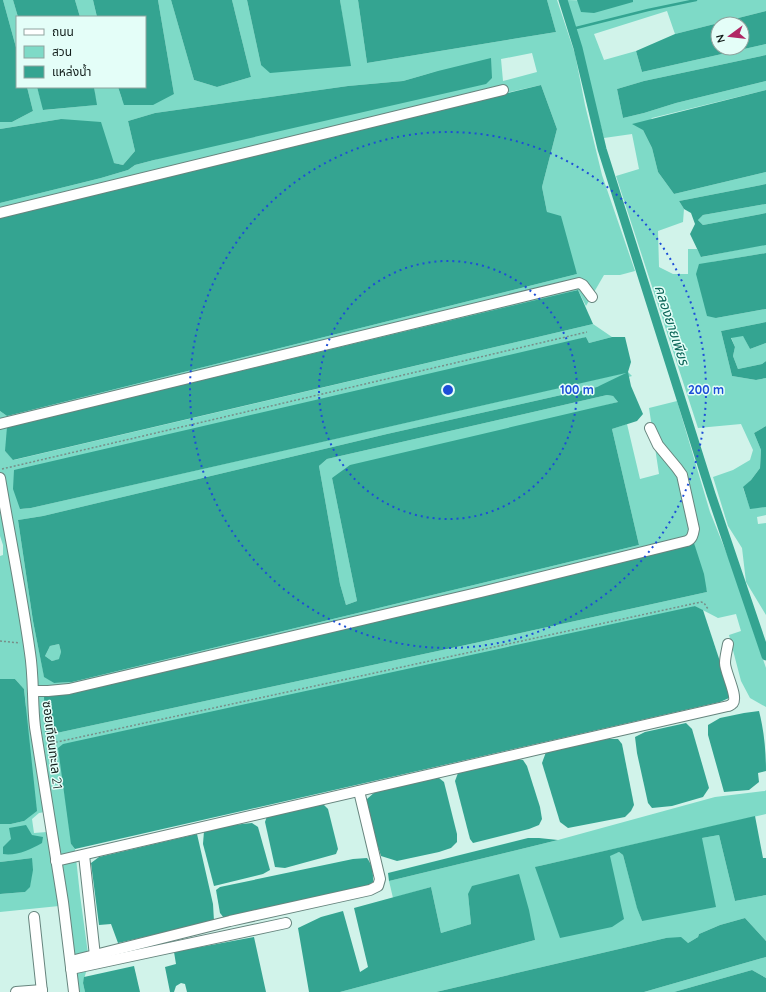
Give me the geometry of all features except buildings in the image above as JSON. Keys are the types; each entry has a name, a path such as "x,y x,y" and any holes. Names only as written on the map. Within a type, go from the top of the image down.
{"street":[{"path":"0,213 503,90"},
{"path":"0,424 579,283 583,285 592,297"},
{"path":"34,691 68,689 481,592 687,541 692,538 694,529 684,479 678,468 658,445 650,428"},
{"name":"ซอยเทียนทะเล 21","path":"0,478 29,645 34,691 33,711 63,902 74,992"},
{"path":"56,861 728,706 733,703 734,699 733,689 725,664 728,644"},
{"path":"71,965 95,956 230,922 370,890 378,886 380,879 359,791"},
{"path":"84,855 95,956"},
{"path":"16,992 42,991 34,917"},
{"path":"71,965 286,923"}],"path":[{"path":"0,469 587,332"},
{"path":"38,746 701,602 704,603 708,609"},
{"path":"0,641 29,645"}],"green space":[{"path":"3,0 13,0 18,16 16,16 16,47"},
{"path":"75,0 93,0 97,16 80,16"},
{"path":"158,0 171,0 194,80 217,87 251,77 232,0 247,0 261,65 350,66 340,0 358,0 367,63 556,32 547,0 557,0 575,54 585,105 602,175 635,271 620,275 604,275 586,306 578,290 5,451 14,460 593,324 612,337 589,343 586,337 20,509 31,508 628,372 632,376 597,387 387,434 43,516 18,520 33,621 44,676 54,683 72,682 639,545 612,429 627,424 640,479 659,474 649,408 677,401 710,512 739,584 766,668 766,707 750,698 741,681 729,635 741,631 736,614 718,618 695,606 71,844 75,849 89,961 83,983 85,992 72,992 59,906 0,912 0,894 25,892 32,858 0,862 0,824 11,824 24,821 26,706 24,689 15,679 0,679 0,556 3,555 3,545 0,536 0,411 7,416 577,274 547,212 542,187 557,129 541,85 0,210 0,203 128,170 135,165 438,71 403,81 348,86 155,113 128,121 135,151 123,165 114,163 61,119 0,129 0,122 12,122 33,111 27,88 37,88 44,110 96,105 94,88 118,88 122,99 174,94","holes":["532,53 537,72 503,81 501,59","694,544 707,592 52,734 45,732 60,695","45,812 47,832 34,833 32,819 39,813"]},
{"path":"567,0 633,2 633,0 766,0 766,11 746,16 710,16 710,25 675,34 667,11 594,34 604,60 636,51 642,72 713,56 750,56 750,48 766,44 766,55 644,81 617,89 623,118 676,103 766,81 766,90 652,118 643,130 652,148 658,172 674,194 766,172 766,184 679,201 684,209 683,222 658,231 659,267 673,274 688,274 688,249 697,249 702,257 766,244 766,253 712,262 716,318 766,309 766,322 721,331 732,376 756,380 766,378 766,426 754,433 761,450 760,468 743,488 750,508 766,507 766,515 757,517 758,524 766,523 766,615 746,582 742,548 728,526 713,477 733,470 750,460 753,450 741,424 698,428 616,176 639,169 632,134 604,138"},
{"path":"766,204 766,213 703,225 698,220 703,215"},
{"path":"743,335 750,349 766,343 766,361 762,364 738,369 733,356 735,347 731,337"},
{"path":"607,395 613,396 618,402 332,478 357,601 346,605 340,584 319,466 327,459"},
{"path":"59,644 61,652 60,659 52,661 45,656 50,646"},
{"path":"766,790 766,814 535,867 610,855 619,852 623,855 642,921 702,838 719,835 735,901 766,895 766,941 745,918 720,925 699,934 698,937 688,943 666,938 436,992 340,992 535,940 468,894 471,924 441,933 431,887 393,898 389,881 558,840 715,797"},
{"path":"766,957 766,978 752,970 674,992 644,992"}],"water":[{"path":"0,0 3,0 16,47 16,88 27,88 33,111 12,122 0,122"},
{"path":"13,0 75,0 80,16 18,16"},
{"path":"93,0 158,0 174,94 153,105 124,105 118,88 146,88 146,16 97,16"},
{"path":"171,0 232,0 251,77 217,87 194,80"},
{"path":"247,0 340,0 351,66 270,73 261,65"},
{"path":"358,0 547,0 556,32 367,63"},
{"path":"577,0 633,0 633,2 594,13 581,12"},
{"path":"766,11 766,44 750,48 750,16 746,16"},
{"path":"710,25 710,56 713,56 642,72 636,51 675,34"},
{"path":"766,55 766,81 676,103 623,118 617,89 644,81"},
{"path":"491,58 492,78 486,84 154,160 135,165 128,170 101,178 0,203 0,129 61,119 101,122 114,163 123,165 135,151 128,121 155,113 348,86 403,81"},
{"path":"541,85 557,129 542,187 547,212 561,216 577,274 7,416 0,411 0,216"},
{"path":"37,88 94,88 97,105 43,110"},
{"path":"766,90 766,172 674,194 658,172 652,148 643,130 632,124"},
{"path":"766,184 766,204 703,215 698,220 703,225 766,213 766,245 701,257 690,234 695,224 691,213 684,209 679,201"},
{"path":"766,253 766,309 716,318 707,316 696,274 699,264"},
{"path":"578,290 593,324 13,460 5,451 7,427"},
{"path":"766,322 766,343 750,349 743,336 731,338 735,347 733,356 738,369 762,364 766,361 766,378 756,380 732,376 721,331"},
{"path":"586,337 589,343 612,337 625,337 631,362 628,372 631,386 643,414 637,421 612,429 639,545 72,682 54,683 44,677 33,621 18,520 43,516 387,434 597,387 626,373 31,508 20,509 13,489 14,470","holes":["607,395 613,396 618,402 350,465 332,478 357,601 346,605 340,584 319,466 327,459","59,644 61,652 59,659 52,661 45,656 50,646"]},
{"path":"766,426 766,507 750,509 743,487 751,480 760,468 761,450 754,433"},
{"path":"694,543 704,574 707,592 52,734 45,733 44,695 60,695"},
{"path":"695,606 703,610 730,692 729,698 720,702 75,849 71,844 58,748 63,744"},
{"path":"0,679 15,679 24,689 37,811 24,821 11,824 0,824"},
{"path":"759,711 766,756 766,771 758,773 759,782 749,790 724,792 708,735 708,725 720,718"},
{"path":"686,723 692,729 709,788 703,797 672,806 652,808 648,803 635,737 645,732"},
{"path":"607,739 618,739 622,744 634,805 625,817 568,828 560,822 542,763 546,752"},
{"path":"518,759 523,760 527,766 540,807 542,819 539,825 529,829 473,843 470,839 455,781 458,773"},
{"path":"430,778 439,778 444,782 457,834 457,842 451,848 439,852 397,861 381,856 367,813 367,799 375,792"},
{"path":"313,805 324,805 328,809 338,849 336,854 285,868 275,867 265,822 267,816"},
{"path":"755,816 763,858 766,858 766,895 735,901 719,835 702,838 716,907 642,921 637,908 623,855 619,852 610,856 624,919 612,927 560,938 535,867"},
{"path":"252,823 258,827 270,870 263,874 214,886 203,844 204,831"},
{"path":"26,825 32,835 43,837 42,843 23,852 3,854 3,847 11,839 9,828"},
{"path":"197,834 213,904 214,921 118,943 111,924 99,925 91,863 99,857"},
{"path":"528,838 558,840 389,881 388,873"},
{"path":"32,858 33,870 30,887 25,892 0,894 0,862"},
{"path":"367,858 372,869 373,882 366,887 224,918 220,913 216,890 220,887 353,859"},
{"path":"519,874 529,910 535,940 340,992 309,992 298,928 321,917 343,911 360,972 368,967 354,908 431,887 441,933 471,924 468,894 472,886"},
{"path":"745,918 766,941 766,957 644,992 436,992 666,938 681,937 688,943 698,937 699,934 720,925"},
{"path":"254,937 266,992 187,992 185,984 181,983 176,986 174,992 170,992 165,967 176,964 174,952"},
{"path":"134,966 140,992 85,992 83,983 84,977"},
{"path":"752,970 766,978 766,992 674,992"}],"waterway":[{"name":"คลองยายเพียร","path":"563,0 578,48 602,149 711,494 766,656"},
{"path":"572,29 696,0"}]}
